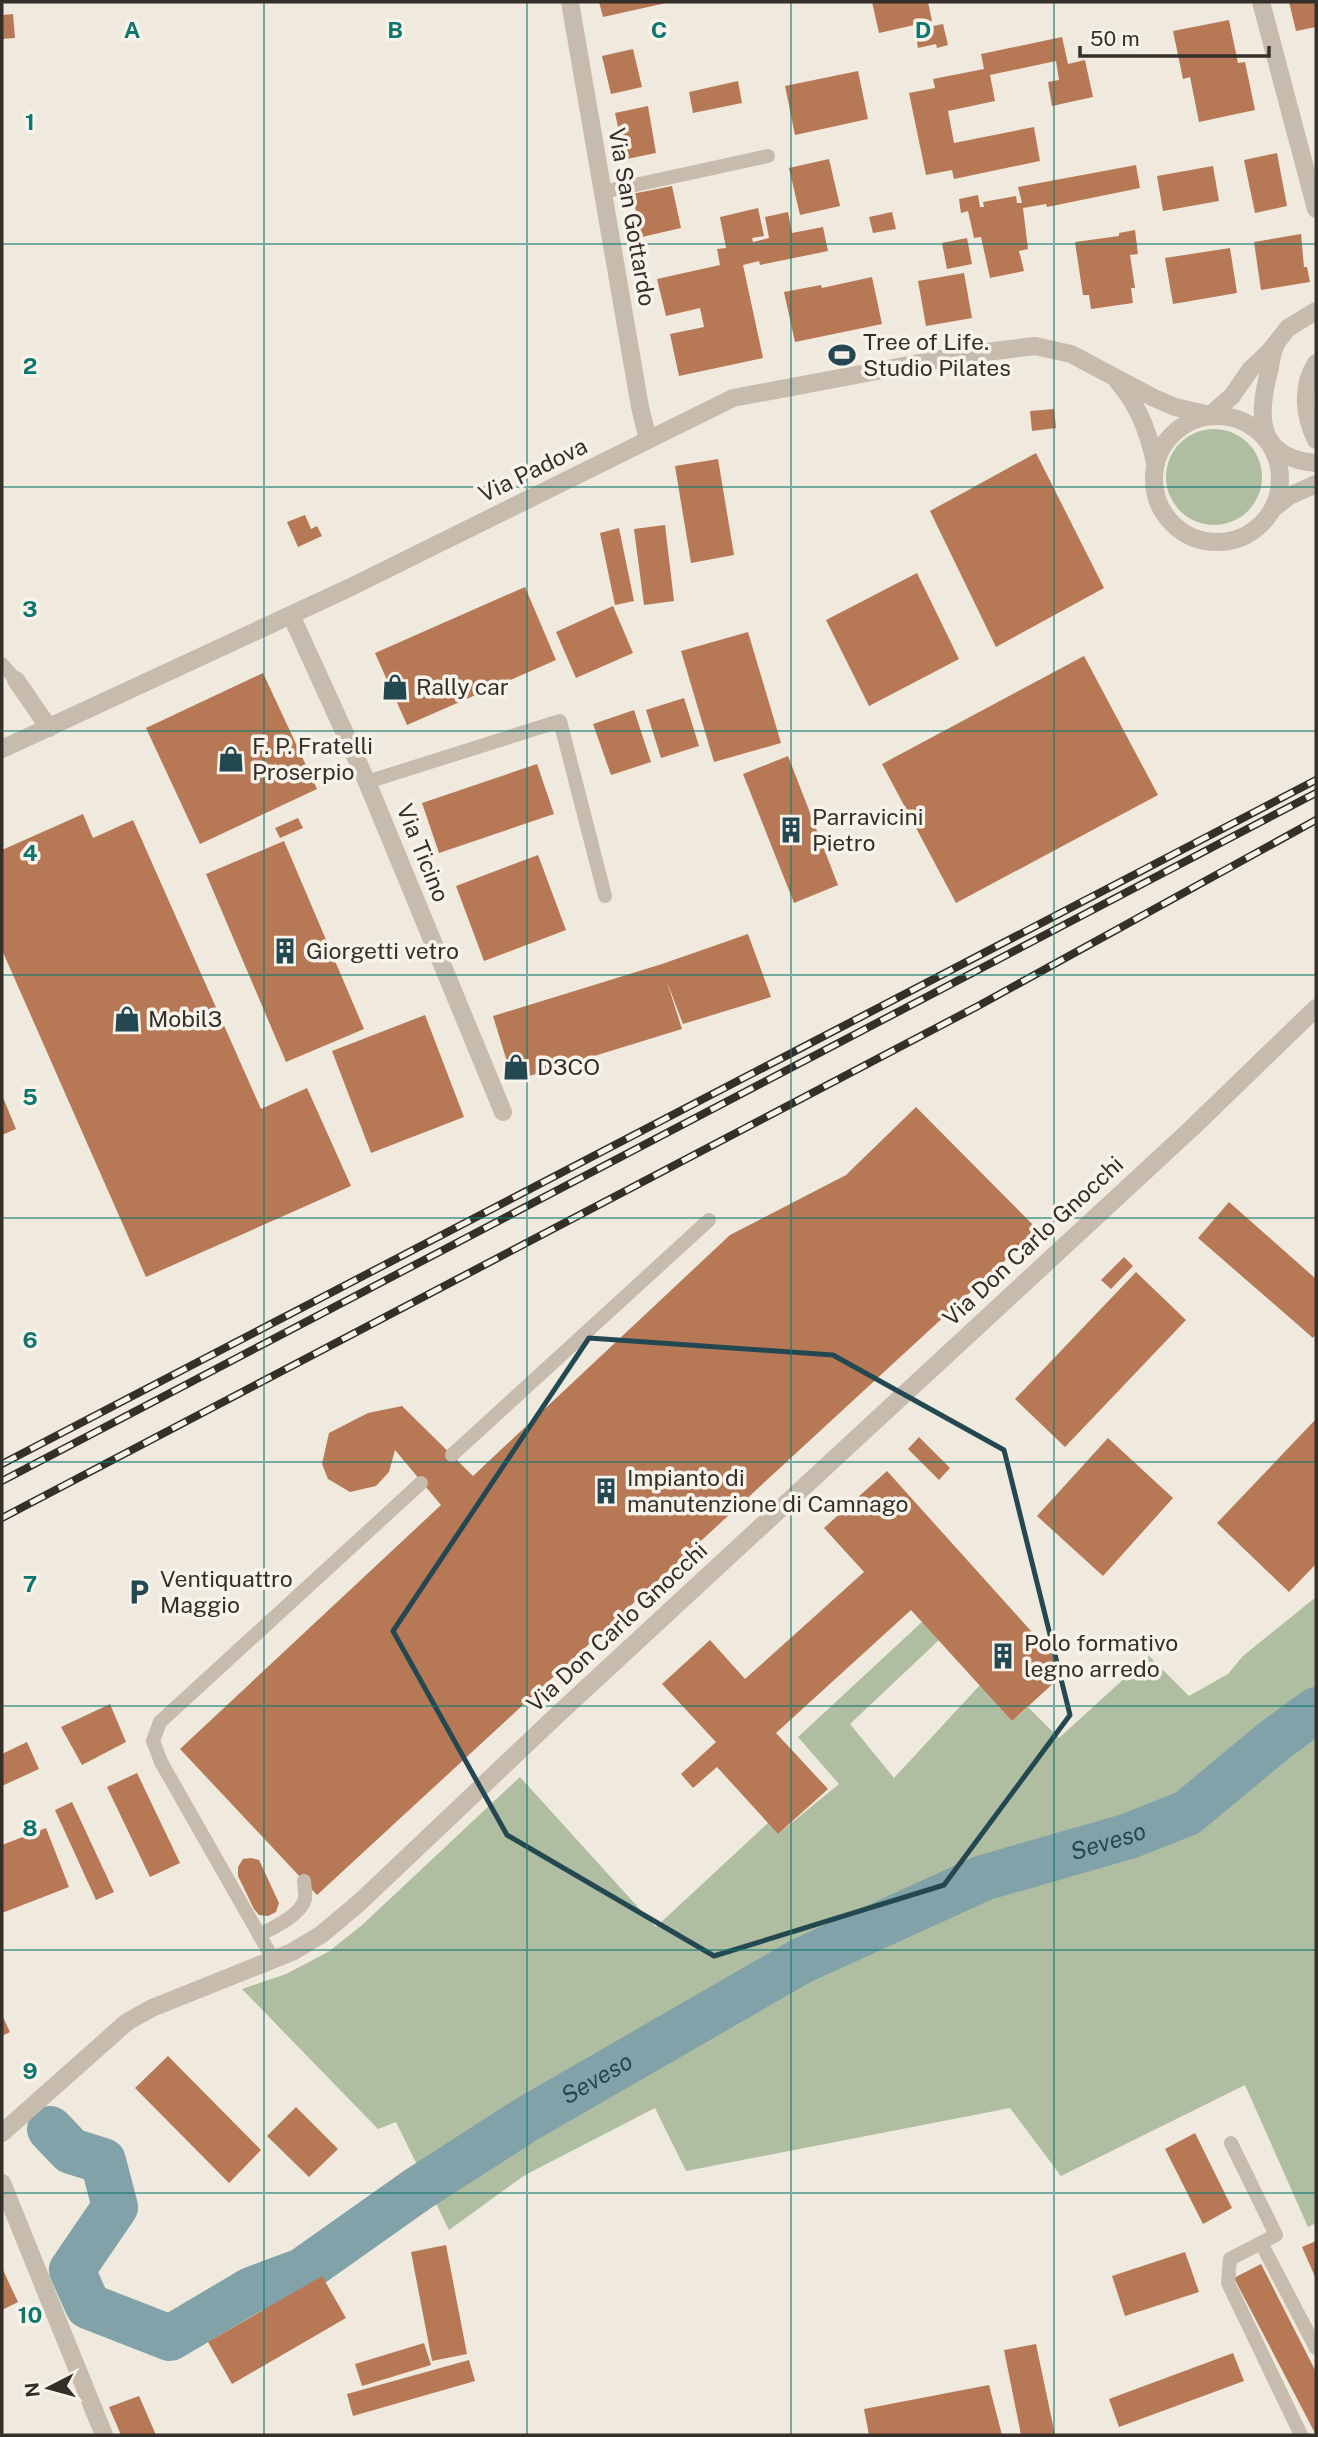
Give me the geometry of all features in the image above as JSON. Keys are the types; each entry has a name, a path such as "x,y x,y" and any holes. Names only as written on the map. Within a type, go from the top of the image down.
{"street":[{"name":"Via San Gottardo","path":"570,2 648,440"},
{"path":"1261,2 1316,209"},
{"path":"1210,415 1232,396 1250,370 1288,328 1316,311"},
{"path":"1274,508 1280,487 1280,466 1264,423 1262,405 1276,344"},
{"name":"Via Padova","path":"2,749 291,615 733,398 1015,347 1035,346 1071,354 1175,407 1210,415"},
{"path":"1316,363 1308,380 1306,402 1309,422 1316,440"},
{"path":"1111,375 1125,389 1138,412 1149,435 1156,463"},
{"path":"1316,463 1293,459 1271,445 1260,431 1245,421 1228,415 1210,415 1192,420 1175,430 1163,445 1156,463 1154,484 1158,503 1169,521 1185,534 1205,541 1225,543 1245,537 1262,525 1274,508 1289,496 1316,484"},
{"name":"Via Ticino","path":"291,615 367,782 503,1112"},
{"path":"16,680 48,728"},
{"name":"Via Don Carlo Gnocchi","path":"2,2133 127,2022 152,2008 292,1952 322,1934 360,1902 587,1687 1192,1128 1316,1008"},
{"path":"2,2183 104,2435"}],"lane":[{"path":"603,192 768,156"},
{"path":"2,664 16,680"},
{"path":"367,782 560,721 605,896"},
{"path":"452,1455 709,1220"},
{"path":"273,1959 162,1762 153,1741 160,1722 421,1483"},
{"path":"259,1935 279,1925 298,1910 305,1899 304,1881"},
{"path":"1231,2143 1276,2235 1230,2259 1228,2283 1301,2435"},
{"path":"1261,2243 1316,2348"}],"highlighted area":[{"path":"589,1338 833,1355 1004,1450 1070,1715 944,1885 714,1956 507,1835 393,1631"}],"green space":[{"path":"1214,429 1232,433 1248,443 1258,459 1262,477 1258,495 1248,511 1232,521 1214,525 1196,521 1180,511 1170,495 1166,477 1170,459 1180,443 1196,433"},
{"path":"1316,1597 1316,2223 1308,2227 1245,2085 1061,2176 1010,2108 686,2171 655,2108 525,2175 449,2230 396,2122 378,2129 242,1989 286,1974 328,1952 361,1926 520,1777 656,1927 768,1823 778,1834 839,1784 798,1737 922,1622 939,1640 850,1724 894,1778 980,1685 1012,1721 1028,1707 1059,1738 1149,1656 1189,1696 1228,1674 1243,1656"}],"building":[{"path":"599,2 666,2 666,3 603,17"},
{"path":"872,2 928,2 932,21 879,33"},
{"path":"1289,2 1316,2 1316,27 1296,31"},
{"path":"13,14 15,38 2,39 2,15"},
{"path":"1229,20 1238,63 1245,62 1255,110 1199,122 1190,77 1183,79 1173,31"},
{"path":"943,24 948,45 937,48 936,44 918,48 915,30"},
{"path":"1062,37 1068,64 1085,60 1093,97 1052,106 1048,82 1059,80 1056,61 990,75 995,101 948,111 954,143 1034,127 1040,161 954,179 952,170 926,175 909,93 935,88 933,79 984,69 981,54"},
{"path":"633,49 642,87 611,94 602,56"},
{"path":"858,71 868,119 795,135 785,86"},
{"path":"738,81 742,103 693,113 689,92"},
{"path":"648,106 656,153 627,159 615,113"},
{"path":"1277,153 1287,206 1255,213 1244,160"},
{"path":"829,159 840,206 800,215 789,168"},
{"path":"1136,165 1140,188 1047,207 1046,204 1023,208 1028,249 1019,251 1024,271 990,278 981,237 974,238 968,211 961,213 959,199 978,195 980,207 984,207 983,202 1016,196 1017,203 1022,203 1018,187"},
{"path":"1213,166 1219,201 1163,211 1157,176"},
{"path":"672,186 681,228 642,237 632,194"},
{"path":"758,208 764,236 752,238 753,242 769,238 765,217 788,212 792,233 823,227 828,251 760,265 759,261 743,265 763,358 679,376 670,334 704,327 700,308 666,316 657,279 720,265 717,249 726,248 720,217"},
{"path":"892,212 896,229 873,233 869,217"},
{"path":"1135,230 1138,254 1130,255 1135,288 1131,288 1133,303 1091,309 1089,295 1083,295 1075,242 1119,236 1119,233"},
{"path":"1301,234 1304,267 1307,267 1310,282 1261,290 1254,242"},
{"path":"967,238 972,264 947,269 942,243"},
{"path":"1230,248 1237,293 1173,304 1165,258"},
{"path":"964,273 972,318 926,326 918,281"},
{"path":"872,277 882,324 795,342 784,292 821,285 822,288"},
{"path":"1054,409 1056,428 1032,431 1030,411"},
{"path":"1036,453 1104,588 996,647 930,511"},
{"path":"718,459 734,555 691,563 675,466"},
{"path":"305,515 311,529 317,526 322,536 298,547 287,522"},
{"path":"665,525 674,601 644,605 634,529"},
{"path":"619,528 634,601 615,605 600,533"},
{"path":"917,573 959,659 869,706 826,620"},
{"path":"525,587 556,660 407,725 375,653"},
{"path":"613,606 633,653 576,678 556,632"},
{"path":"748,632 781,743 714,762 681,651"},
{"path":"1084,656 1158,795 956,903 882,764"},
{"name":"F. P. Fratelli Proserpio","path":"263,673 317,789 200,844 146,728"},
{"path":"684,698 699,746 661,758 646,710"},
{"path":"634,710 651,762 611,775 593,724"},
{"name":"Parravicini Pietro","path":"788,756 838,885 794,903 743,774"},
{"path":"537,764 554,814 439,853 422,803"},
{"name":"Mobil3","path":"83,814 93,838 133,820 261,1109 307,1088 351,1186 146,1277 2,950 2,850"},
{"path":"298,818 303,828 280,838 275,828"},
{"name":"Giorgetti vetro","path":"284,841 364,1029 286,1062 206,874"},
{"path":"538,855 566,930 484,961 456,886"},
{"path":"748,934 771,997 683,1024 667,982 682,1029 513,1081 493,1016 662,964"},
{"path":"425,1015 464,1117 371,1153 332,1051"},
{"path":"2,1095 16,1129 2,1135"},
{"name":"Impianto di manutenzione di Camnago","path":"916,1107 1038,1230 317,1895 180,1749 441,1505 395,1450 389,1472 376,1486 350,1492 328,1479 322,1464 329,1433 368,1413 402,1406 473,1476 730,1235 846,1175"},
{"path":"1229,1202 1316,1279 1316,1334 1313,1338 1198,1238"},
{"path":"1124,1257 1133,1266 1111,1289 1101,1280"},
{"path":"1136,1272 1186,1320 1065,1447 1015,1399"},
{"path":"1316,1419 1316,1564 1289,1592 1217,1523"},
{"path":"919,1437 950,1468 939,1480 908,1449"},
{"path":"1108,1438 1173,1498 1103,1576 1037,1516"},
{"name":"Polo formativo legno arredo","path":"887,1471 1067,1671 1012,1721 911,1610 776,1733 828,1789 778,1834 717,1767 693,1788 681,1774 716,1742 662,1684 710,1640 745,1679 864,1572 824,1528"},
{"path":"110,1704 126,1742 82,1765 61,1727"},
{"path":"27,1742 39,1769 2,1786 2,1754"},
{"path":"137,1773 180,1863 150,1877 107,1787"},
{"path":"72,1802 114,1892 96,1900 55,1810"},
{"path":"46,1828 69,1887 2,1913 2,1845"},
{"path":"243,1859 259,1860 279,1903 276,1912 268,1916 259,1915 254,1909 238,1876 238,1867"},
{"path":"2,2015 10,2032 2,2036"},
{"path":"168,2056 261,2150 229,2183 135,2088"},
{"path":"296,2107 338,2149 309,2177 267,2136"},
{"path":"1195,2133 1232,2208 1203,2224 1165,2149"},
{"path":"1316,2241 1316,2279 1302,2247"},
{"path":"446,2245 467,2354 432,2361 411,2252"},
{"path":"1185,2252 1199,2292 1125,2316 1112,2276"},
{"path":"1261,2264 1316,2372 1316,2435 1234,2278"},
{"path":"2,2268 18,2302 2,2310"},
{"path":"322,2276 346,2318 232,2384 208,2342"},
{"path":"424,2343 431,2365 362,2386 355,2364"},
{"path":"1036,2344 1055,2435 1021,2435 1004,2350"},
{"path":"1233,2353 1244,2381 1119,2427 1109,2399"},
{"path":"469,2360 475,2381 353,2416 347,2394"},
{"path":"989,2385 1002,2435 869,2435 864,2409"},
{"path":"139,2396 156,2435 121,2435 109,2407"}],"waterway":[{"name":"Seveso","path":"50,2129 71,2151 103,2161 115,2207 72,2270 88,2306 170,2338 251,2290 302,2271 418,2189 527,2119 801,1961 983,1878 1129,1836 1187,1813 1275,1740 1316,1710"}],"railway":[{"path":"2,1464 1316,780"},
{"path":"2,1481 1316,793"},
{"path":"2,1518 978,1006 1316,820"}],"place":[{"name":"Tree of Life. Studio Pilates","path":"842,355"},
{"name":"Rally car","path":"395,687"},
{"name":"F. P. Fratelli Proserpio","path":"231,759"},
{"name":"Parravicini Pietro","path":"791,830"},
{"name":"Giorgetti vetro","path":"285,951"},
{"name":"Mobil3","path":"127,1019"},
{"name":"D3CO","path":"516,1067"},
{"name":"Impianto di manutenzione di Camnago","path":"606,1491"},
{"name":"Ventiquattro Maggio","path":"139,1592"},
{"name":"Polo formativo legno arredo","path":"1003,1656"}]}
